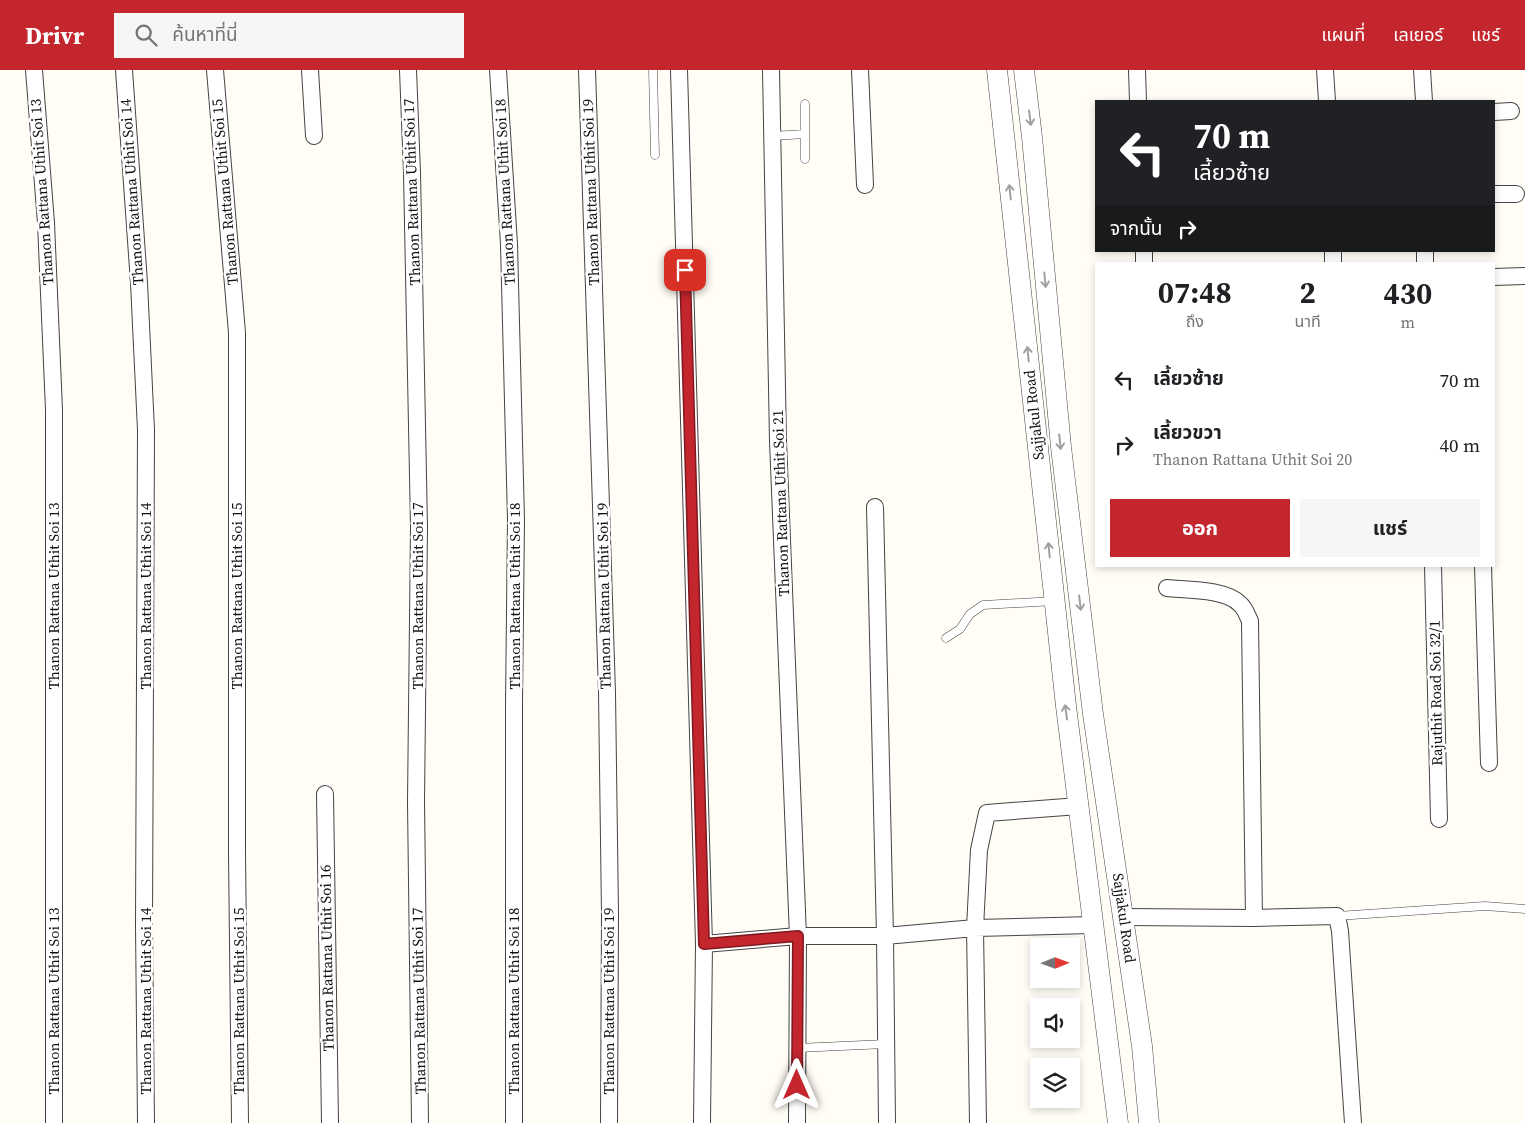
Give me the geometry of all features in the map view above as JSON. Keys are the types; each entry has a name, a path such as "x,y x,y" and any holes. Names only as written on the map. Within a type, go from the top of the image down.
{"street":[{"name":"Thanon Rattana Uthit Soi 13","path":"34,70 46,223 54,410 54,1123"},
{"name":"Thanon Rattana Uthit Soi 14","path":"124,70 139,283 146,430 146,839 144,925 146,1123"},
{"name":"Thanon Rattana Uthit Soi 15","path":"215,70 237,334 240,1123"},
{"path":"310,70 314,136"},
{"name":"Thanon Rattana Uthit Soi 17","path":"408,70 412,173 419,527 416,802 420,1123"},
{"name":"Thanon Rattana Uthit Soi 18","path":"498,70 509,244 516,520 514,1123"},
{"name":"Thanon Rattana Uthit Soi 19","path":"587,70 607,693 610,914 609,1123"},
{"path":"679,70 704,944 702,1123"},
{"name":"Thanon Rattana Uthit Soi 21","path":"771,70 778,441 798,936 797,1123"},
{"path":"860,70 865,185"},
{"name":"Sajjakul Road","path":"997,70 1054,601 1092,924 1118,1123"},
{"name":"Sajjakul Road","path":"1024,70 1061,447 1093,714 1142,1046 1149,1123"},
{"path":"1137,70 1138,100"},
{"path":"1325,70 1326,100"},
{"path":"1422,70 1424,100"},
{"path":"1495,112 1511,111"},
{"path":"1495,194 1516,194"},
{"path":"1495,276 1524,276"},
{"path":"875,507 886,936 887,1123"},
{"name":"Rajuthit Road Soi 32/1","path":"1433,567 1438,819"},
{"path":"1483,567 1489,763"},
{"path":"1167,588 1225,595 1234,598 1242,605 1250,621 1254,918"},
{"path":"1073,760 1093,714"},
{"name":"Thanon Rattana Uthit Soi 16","path":"325,794 330,1123"},
{"path":"978,1123 975,928 979,850 987,813 1079,806"},
{"path":"1124,917 1254,918 1337,916 1340,932 1353,1123"},
{"path":"704,944 798,936 886,936 975,928 1092,924"},
{"path":"1110,1053 1142,1046"}],"lane":[{"path":"653,70 655,155"},
{"path":"805,104 805,160"},
{"path":"772,136 806,134"},
{"path":"946,638 960,629 970,614 983,605 1054,601"},
{"path":"1337,916 1485,906 1525,909"},
{"path":"797,1048 886,1044"}],"route":[{"path":"685,270 704,944 798,936 797,1085"}]}
